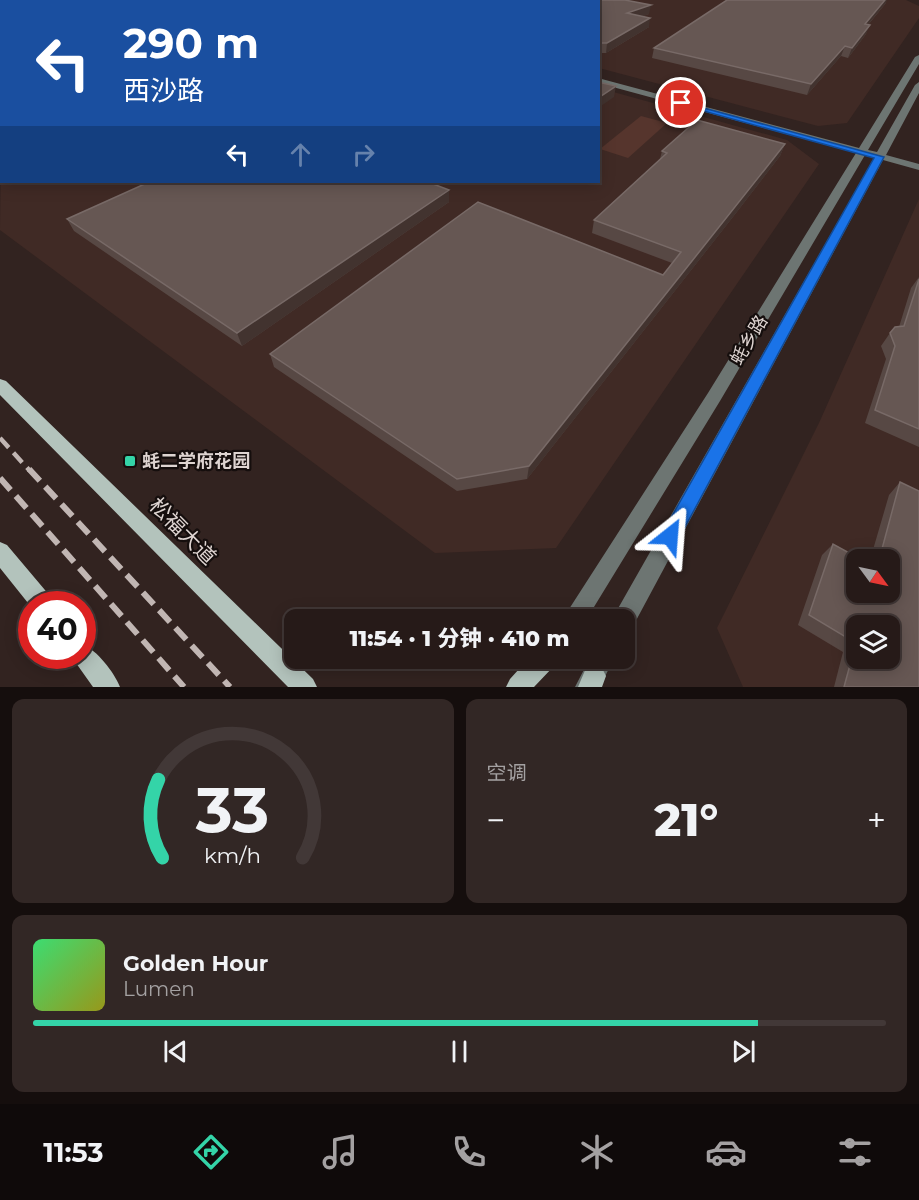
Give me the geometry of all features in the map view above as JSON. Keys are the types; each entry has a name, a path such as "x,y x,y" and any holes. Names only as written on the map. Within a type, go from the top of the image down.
{"main road":[{"name":"松福大道","path":"0,385 305,686"},
{"path":"0,552 32,591"},
{"path":"93,669 108,687"},
{"path":"518,687 536,669"}],"street":[{"name":"蚝乡路","path":"580,609 714,397 919,57"},
{"path":"600,81 919,167"},
{"name":"蚝乡路","path":"630,609 919,85"},
{"path":"530,687 541,669"}],"shaded area":[{"path":"600,0 906,0 919,6 919,18 847,123 818,126 600,68"},
{"path":"600,88 787,140 819,164 556,548 435,553 0,230 1,183 600,183"},
{"path":"641,116 667,123 628,158 600,149"},
{"path":"919,199 919,687 743,687 717,628 819,423"}],"building":[{"path":"600,0 625,0 651,5 627,13 650,18 607,43 600,43"},
{"path":"727,0 885,0 865,24 870,25 852,48 845,46 811,84 654,48"},
{"path":"600,82 616,86 600,97"},
{"path":"697,120 785,144 529,466 457,479 270,354 478,202 663,275 681,252 594,220 667,153 662,151"},
{"path":"147,183 431,183 449,190 237,333 67,219"},
{"path":"919,279 919,429 875,410 895,346 890,333 895,327 904,326"},
{"path":"900,482 919,491 919,687 844,687 849,669 900,669 900,615 846,615 846,637 809,615 833,544 846,551 846,603 900,603 900,549 882,549"}],"railway":[{"path":"0,438 30,471"},
{"path":"29,469 230,687"},
{"path":"0,478 184,687"}],"place":[{"name":"蚝二学府花园","path":"130,461"}],"route":[{"path":"670,536 879,157 681,103"}]}
